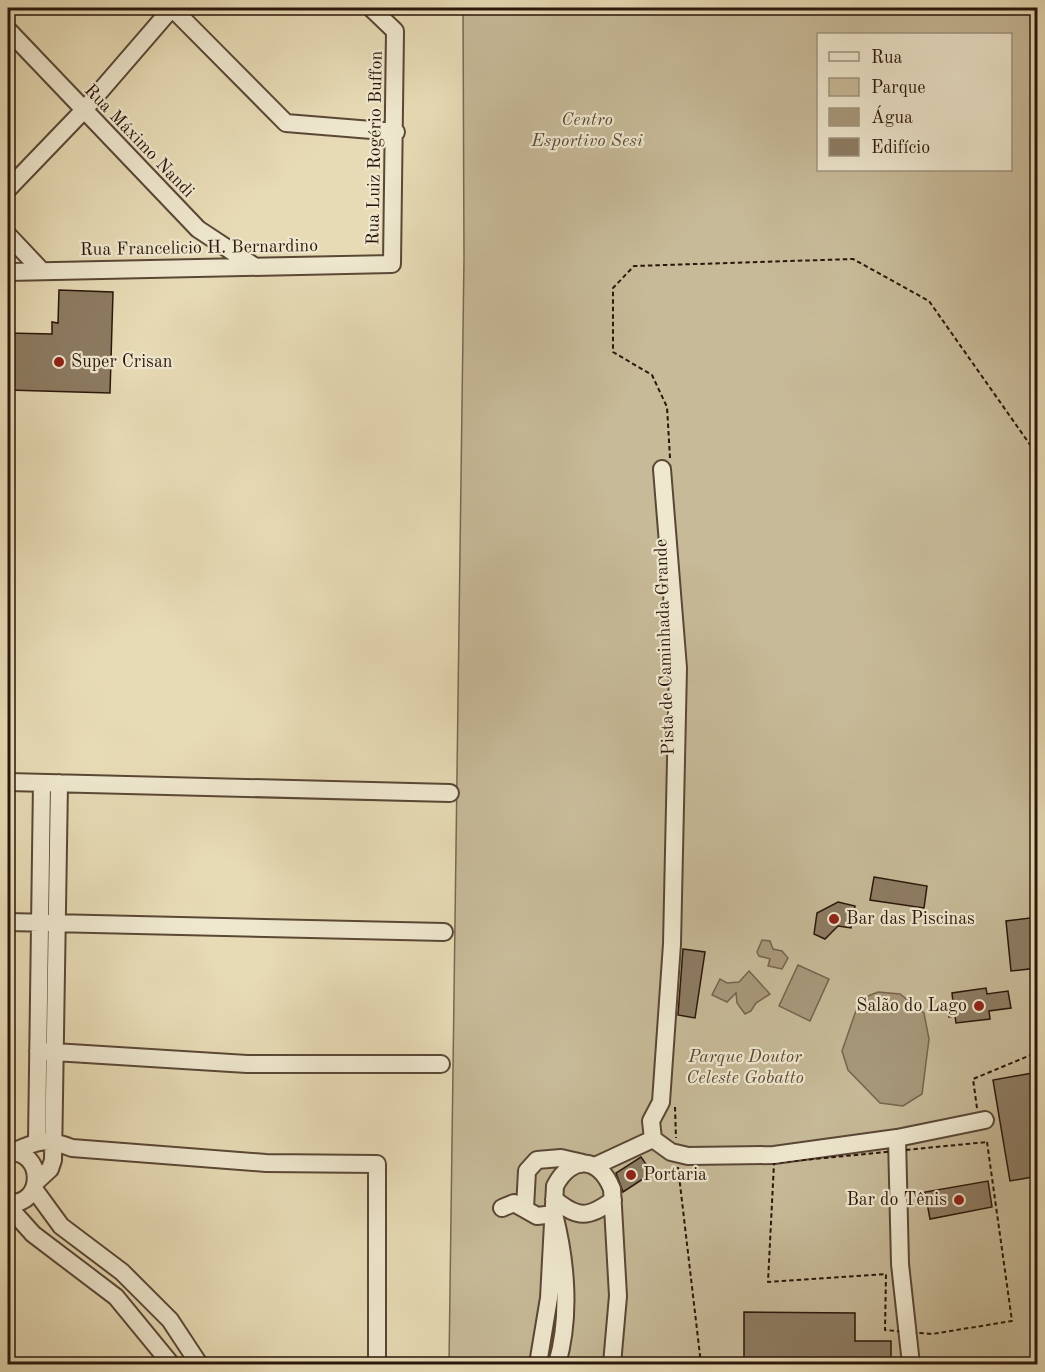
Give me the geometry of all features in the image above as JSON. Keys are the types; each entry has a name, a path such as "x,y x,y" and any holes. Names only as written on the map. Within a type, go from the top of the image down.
{"street":[{"path":"8,189 83,111 172,8 286,123 396,132"},
{"name":"Rua Luiz Rogério Buffon","path":"371,8 396,31 392,264"},
{"name":"Rua Máximo Nandi","path":"8,30 198,229 254,266"},
{"path":"8,235 42,270"},
{"name":"Rua Francelicio H. Bernardino","path":"8,272 392,264"},
{"path":"653,1139 651,1121 661,1102 672,944 678,668 666,465"},
{"path":"8,782 450,793"},
{"path":"42,783 48,923 45,1141 51,1169 22,1201 8,1204 33,1234 116,1297 171,1365"},
{"path":"48,923 59,783"},
{"path":"8,922 444,932"},
{"path":"46,1051 247,1064 441,1064"},
{"path":"653,1139 676,1152 774,1155 897,1138 981,1114"},
{"path":"897,1138 900,1264 911,1365"},
{"path":"538,1365 549,1298 555,1186 562,1174 571,1166 590,1164 653,1139"},
{"path":"11,1151 45,1141 72,1149 266,1163 377,1164 377,1365"},
{"path":"11,1151 29,1158 34,1165 35,1185 61,1226 122,1272 170,1320 199,1365"},
{"path":"525,1208 527,1171 537,1160 561,1158 590,1164 607,1175 613,1200 618,1296 612,1365"},
{"path":"502,1208 514,1203 537,1216 554,1206 578,1215 600,1209 613,1200"},
{"path":"554,1206 561,1240 564,1275 564,1324 557,1365"}],"path":[{"path":"666,465 667,407 652,375 613,352 613,288 634,266 853,259 929,301 1038,456"},
{"path":"981,1114 973,1079 1038,1052"},
{"path":"675,1105 676,1152 701,1365"}],"green space":[{"name":"Parque Doutor Celeste Gobatto","path":"463,8 1037,8 1037,1364 449,1364 464,258"}],"water":[{"path":"762,940 770,941 773,949 782,951 788,958 782,969 768,966 770,959 759,956 757,952"},
{"path":"798,965 829,979 810,1021 779,1006"},
{"path":"749,971 770,994 756,1003 751,1011 745,1014 737,1003 736,993 727,1002 712,995 720,979 727,983 739,982"},
{"path":"878,992 900,994 924,1013 929,1039 922,1094 903,1106 880,1103 848,1070 842,1051 860,999"}],"building":[{"name":"Super Crisan","path":"59,290 113,292 110,393 8,390 8,333 52,334 52,322 58,323"},
{"path":"874,877 927,886 924,908 870,900"},
{"name":"Bar das Piscinas","path":"838,902 855,906 851,928 838,926 825,939 814,934 817,913"},
{"path":"1038,917 1038,968 1011,971 1006,921"},
{"path":"683,949 705,952 695,1018 678,1015"},
{"name":"Salão do Lago","path":"986,988 987,994 1008,991 1011,1008 989,1011 990,1019 956,1023 955,1016 949,1017 947,1003 953,1002 952,993"},
{"path":"1038,1072 1038,1176 1010,1181 993,1080"},
{"name":"Portaria","path":"641,1157 652,1173 623,1192 616,1173"},
{"name":"Bar do Tênis","path":"988,1181 992,1207 930,1219 925,1192"},
{"path":"744,1312 855,1313 855,1341 891,1341 891,1365 744,1365"}],"place":[{"name":"Super Crisan","path":"59,362"},
{"name":"Bar das Piscinas","path":"834,919"},
{"name":"Salão do Lago","path":"979,1006"},
{"name":"Portaria","path":"631,1175"},
{"name":"Bar do Tênis","path":"959,1200"}],"park label":[{"name":"Centro Esportivo Sesi","path":"587,130"}]}
